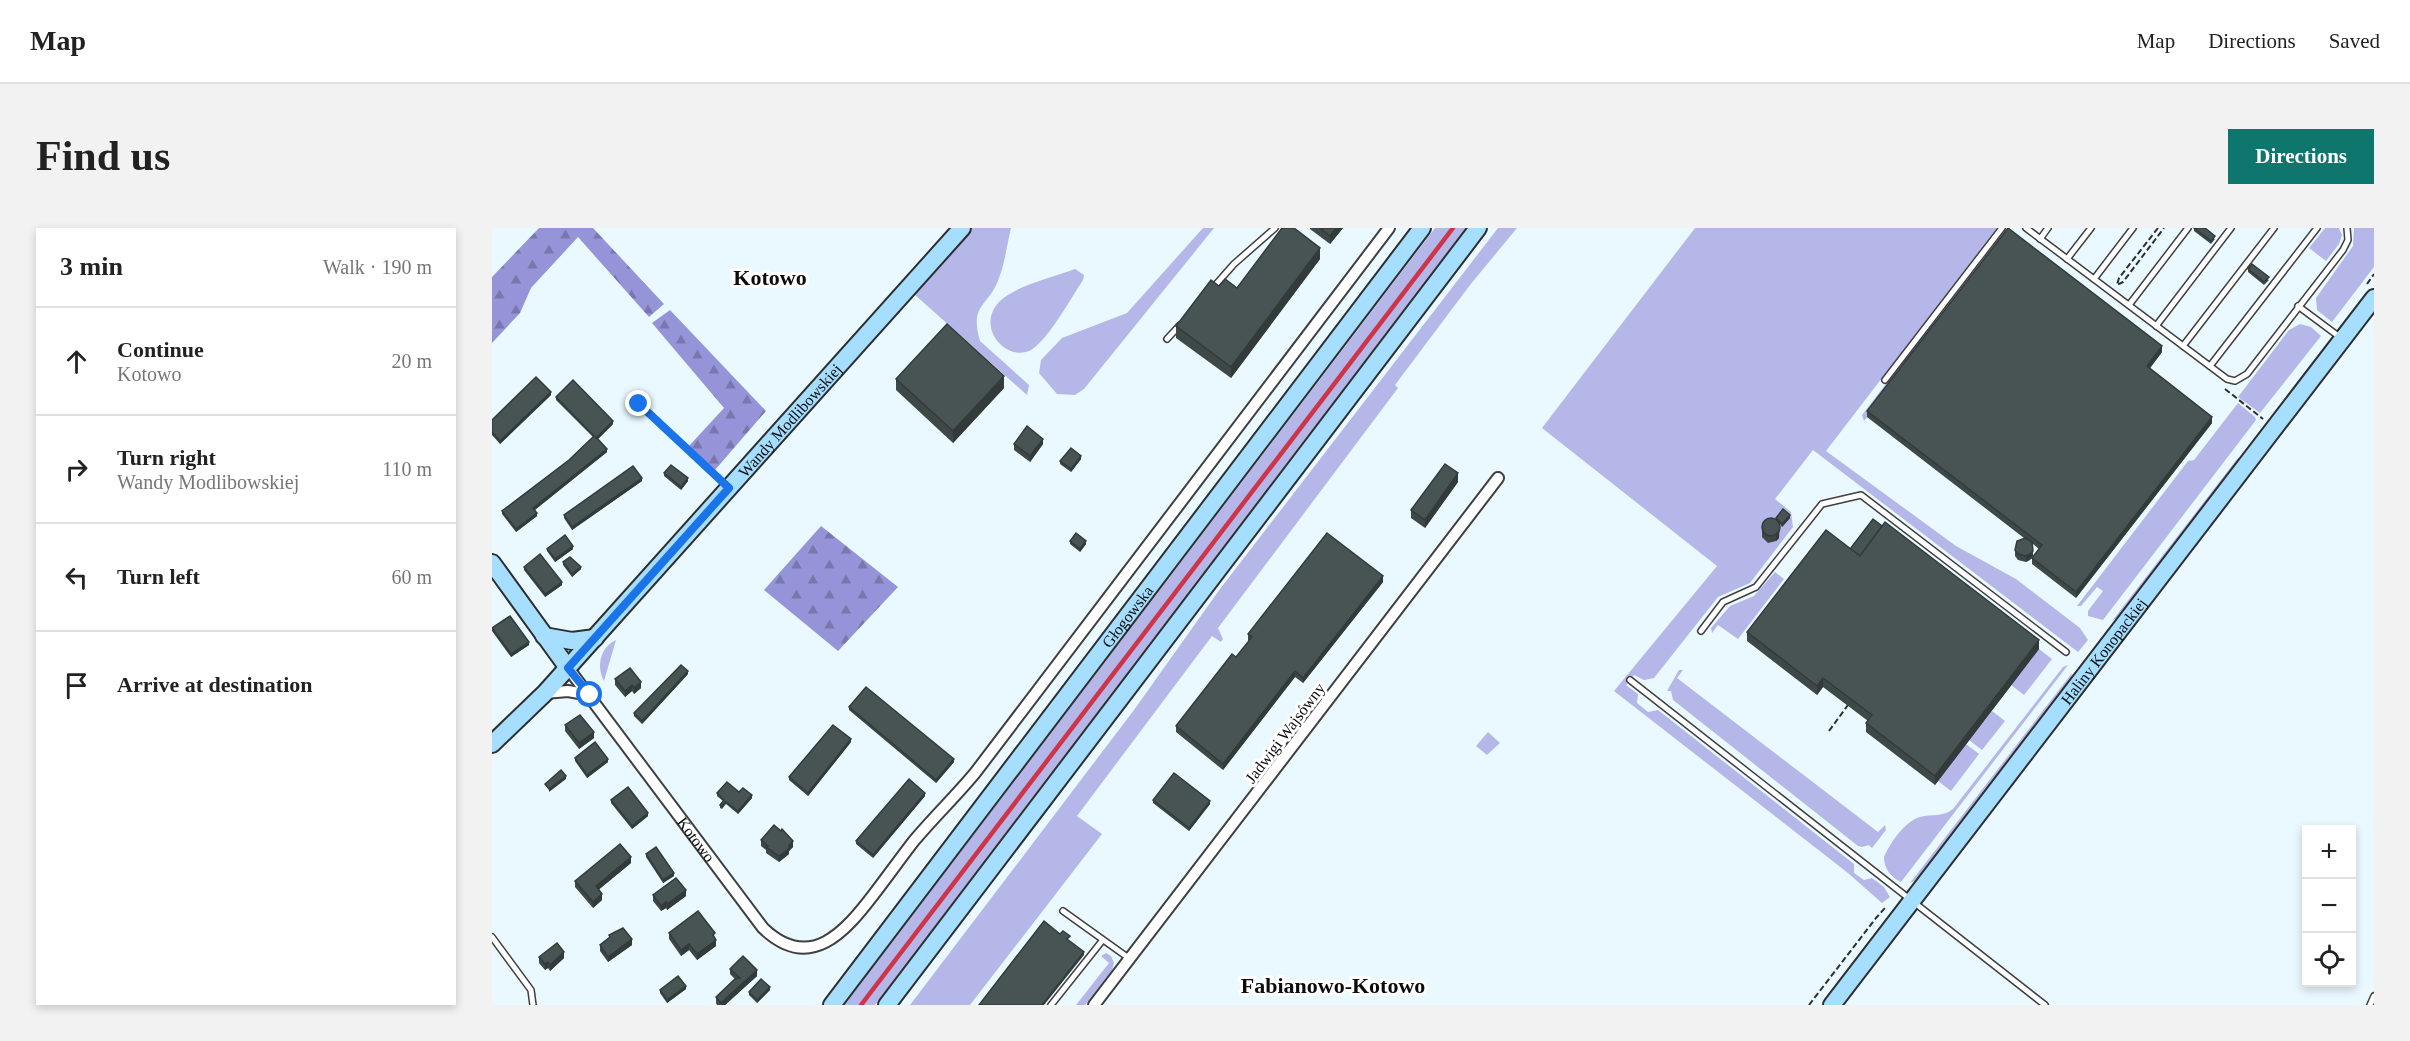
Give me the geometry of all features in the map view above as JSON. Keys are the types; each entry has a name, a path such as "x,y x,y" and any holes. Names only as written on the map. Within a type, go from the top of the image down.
{"main road":[{"name":"Wandy Modlibowskiej","path":"492,744 520,719 568,668 962,228"},
{"name":"Głogowska","path":"832,1005 1422,228"},
{"path":"887,1005 1478,228"},
{"name":"Haliny Konopackiej","path":"1832,1005 2374,298"},
{"name":"Kotowo","path":"492,563 568,668"},
{"path":"544,636 572,641 595,638"}],"street":[{"name":"Kotowo","path":"568,668 763,928 776,939 792,946 806,948 825,943 842,933 855,919 925,828 975,773 1389,228"},
{"name":"Jadwigi Wajsówny","path":"1095,1005 1498,478"},
{"path":"545,693 568,691 590,695"}],"lane":[{"path":"1204,297 1234,264 1275,228"},
{"path":"1885,380 2002,228"},
{"path":"2026,228 2230,380 2244,378 2343,250 2348,240 2347,228"},
{"path":"2040,239 2048,228"},
{"path":"2067,259 2091,228"},
{"path":"2094,279 2133,228"},
{"path":"2129,305 2188,228"},
{"path":"2156,326 2231,228"},
{"path":"2183,346 2274,228"},
{"path":"2210,366 2317,228"},
{"path":"2298,306 2343,339"},
{"path":"1167,339 1182,322"},
{"path":"1701,631 1723,602 1756,587 1822,504 1861,495 2066,652"},
{"path":"1630,680 2045,1005"},
{"path":"1063,911 1130,959"},
{"path":"492,936 494,945 531,990 533,1005"},
{"path":"1051,1005 1102,941"},
{"path":"2370,1005 2374,996"}],"path":[{"path":"2158,228 2119,278 2117,285 2121,285 2164,228"},
{"path":"639,404 729,488"},
{"path":"1829,731 1848,705"}],"shaded area":[{"path":"972,228 1011,228 1001,272 995,287 979,312 977,329 980,341 1029,385 1027,395 914,294"},
{"path":"1203,228 1214,228 1084,389 1075,395 1057,394 1039,373 1041,360 1062,338 1127,313"},
{"path":"1435,228 1466,228 875,1005 844,1005"},
{"path":"1498,228 1517,228 1470,285 1395,385 1398,388 1218,628 1223,639 1221,642 1212,636 1077,816 1102,834 970,1005 910,1005 1134,710 1220,589"},
{"path":"1695,228 1997,228 1826,451 1956,546 2016,579 2080,628 2088,640 2078,652 1813,450 1775,499 1791,512 1793,527 1750,583 1718,597 1654,678 1644,680 1634,675 1626,685 1638,694 1637,703 1648,712 1658,710 1854,864 1854,873 1864,880 1872,878 1884,887 1890,897 1882,903 1848,873 1614,691 1717,566 1542,428"},
{"path":"2325,228 2339,228 2342,235 2339,244 2326,261 2309,248"},
{"path":"2354,228 2374,228 2374,267 2332,322 2317,310 2316,298 2353,246"},
{"path":"1075,269 1084,275 1083,280 1052,328 1038,345 1022,353 1004,347 997,340 992,331 991,321 993,311 1000,301 1025,286"},
{"path":"1935,320 1941,322 1864,421 1862,415"},
{"path":"2300,324 2311,327 2321,336 2260,413 2238,397 2289,330"},
{"path":"2238,403 2256,420 2103,620 2088,616 2088,611 2103,591 2097,587 2081,606 2077,606 2188,461 2194,460"},
{"path":"2237,459 2239,460 2121,615 2112,621"},
{"path":"1775,572 1784,579 1738,639 1718,625 1712,633 1711,628 1730,606 1754,596"},
{"path":"616,640 604,681 600,670 601,658 606,647"},
{"path":"2039,649 2052,659 2024,695 2011,685"},
{"path":"2068,665 1901,882 1894,878 1887,869 1884,857 1899,833 1914,819 1945,813 1953,809 2063,667"},
{"path":"1679,670 1683,670 1677,678 1878,832 1885,825 1886,830 1872,848 1869,845 1858,846 1673,700 1671,691 1667,691"},
{"path":"2072,673 2070,682 1919,879 1910,883"},
{"path":"1992,711 2005,721 1982,750 1969,740"},
{"path":"1488,732 1500,743 1487,755 1476,746"},
{"path":"1966,744 1979,754 1951,791 1938,781"},
{"path":"1106,953 1111,956 1114,963 1112,970 1085,1005 1076,1005 1109,963 1101,956"}],"green space":[{"path":"539,228 593,228 664,304 649,317 578,237 531,288 520,313 492,343 492,277"},
{"path":"670,310 766,411 715,470 689,446 724,408 652,323"},
{"path":"821,526 898,587 838,651 764,590"}],"building":[{"path":"1282,228 1294,228 1320,248 1231,367 1176,326 1211,280 1219,286 1225,279 1237,288"},
{"path":"1320,228 1336,228 1330,236"},
{"path":"2008,228 2162,346 2147,366 2212,417 2076,592 2032,558 2042,545 1867,411"},
{"path":"2194,228 2205,228 2215,236 2211,241"},
{"path":"2252,264 2269,277 2264,282 2248,269"},
{"path":"947,324 1004,376 953,431 896,379"},
{"path":"536,377 551,392 500,441 492,432 492,420"},
{"path":"573,380 613,421 596,438 607,449 533,508 537,513 516,529 502,511 569,460 594,436 556,397"},
{"path":"1027,426 1043,439 1030,456 1014,444"},
{"path":"1071,448 1081,456 1071,469 1060,461"},
{"path":"1445,464 1458,473 1425,520 1411,510"},
{"path":"671,465 688,478 681,487 664,473"},
{"path":"633,466 642,478 572,527 564,515"},
{"path":"1783,509 1790,515 1782,524 1776,518"},
{"path":"1767,518 1775,518 1780,523 1778,534 1767,536 1762,531 1762,523"},
{"path":"1873,519 1882,526 1860,556 1850,549"},
{"path":"1885,522 2039,640 1935,776 1866,723 1872,715 1823,678 1817,686 1747,632 1826,530 1860,556"},
{"path":"1076,533 1086,541 1080,549 1070,541"},
{"path":"1327,533 1383,576 1303,678 1295,671 1223,764 1176,726 1232,654 1236,657 1252,637 1248,634"},
{"path":"565,535 573,546 555,559 547,549"},
{"path":"2025,538 2032,542 2033,551 2026,556 2018,554 2015,550 2017,541"},
{"path":"540,554 562,582 545,594 524,567"},
{"path":"570,557 581,567 572,574 563,562"},
{"path":"510,616 529,642 511,654 492,628"},
{"path":"681,665 688,671 642,721 634,713"},
{"path":"630,668 641,682 625,691 615,679"},
{"path":"866,687 954,759 936,780 849,707"},
{"path":"580,715 594,732 579,743 565,725"},
{"path":"833,725 851,739 808,793 789,777"},
{"path":"595,742 608,759 587,775 575,758"},
{"path":"561,770 566,776 549,789 545,784"},
{"path":"1174,773 1210,801 1189,828 1153,800"},
{"path":"909,779 925,793 873,855 856,841"},
{"path":"727,782 739,792 743,788 752,795 738,811 726,802 720,805 724,800 717,793"},
{"path":"628,787 648,813 632,826 611,800"},
{"path":"774,825 781,831 782,829 793,841 789,849 779,856 766,847 768,846 761,840"},
{"path":"620,844 631,857 596,886 602,894 593,902 575,881"},
{"path":"656,847 674,873 663,880 646,854"},
{"path":"676,878 686,890 661,906 653,895"},
{"path":"698,911 715,933 713,935 716,940 697,954 689,944 681,950 669,933"},
{"path":"1044,921 1060,934 1063,931 1070,936 1067,939 1084,952 1042,1005 979,1005"},
{"path":"623,928 632,939 608,957 600,945 610,937 609,935"},
{"path":"557,943 564,952 550,965 548,962 545,964 539,957"},
{"path":"743,956 757,970 721,1003 716,997 735,979 740,978 730,969"},
{"path":"678,976 686,986 667,1000 660,990"},
{"path":"761,979 770,987 757,1000 749,992"}],"waterway":[{"path":"861,1005 1453,228"}],"district":[{"name":"Kotowo","path":"770,277"},
{"name":"Fabianowo-Kotowo","path":"1333,985"}],"route":[{"path":"590,695 568,668 729,488 639,404"}]}
